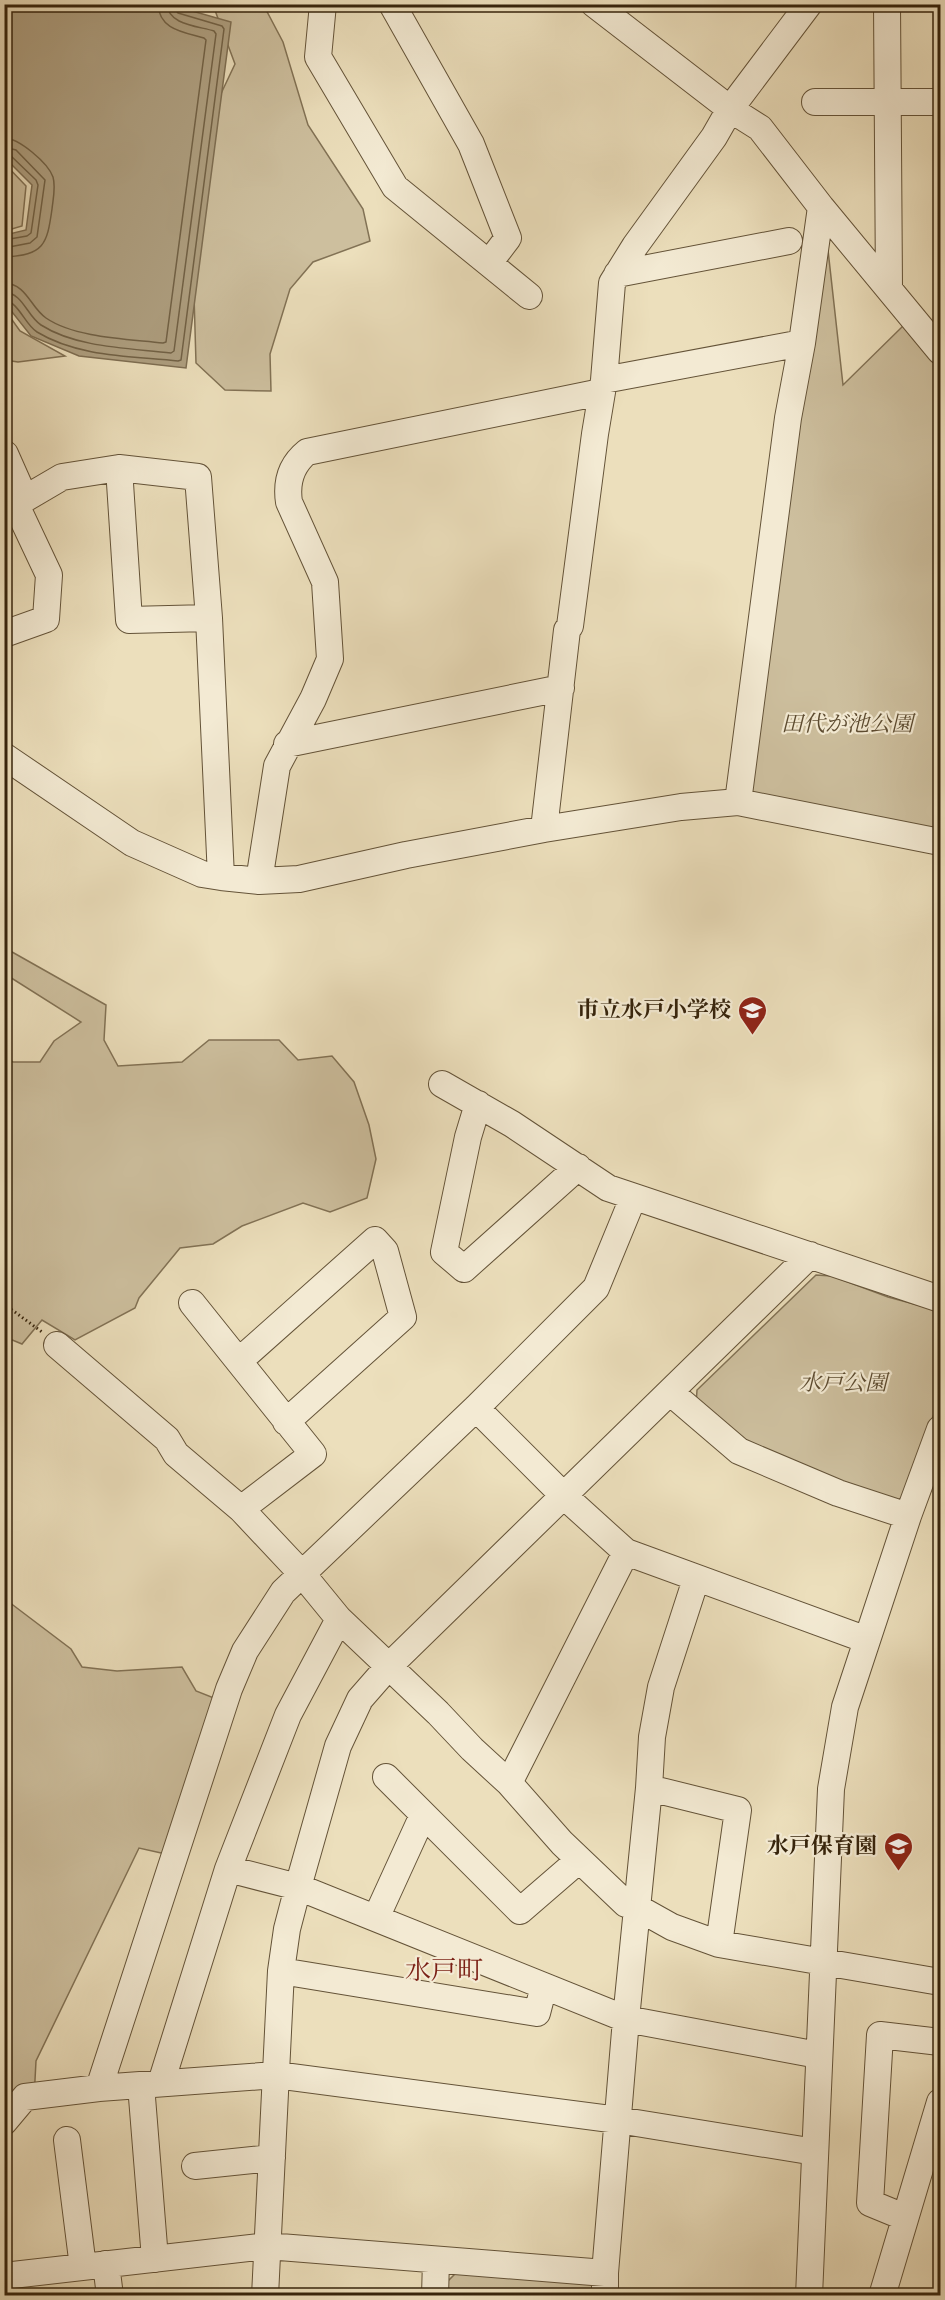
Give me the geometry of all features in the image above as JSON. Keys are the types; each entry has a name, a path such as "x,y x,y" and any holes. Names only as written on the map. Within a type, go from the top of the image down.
{"street":[{"path":"323,4 318,57 395,187 529,296"},
{"path":"392,4 471,144 508,238 489,263"},
{"path":"594,4 730,109 760,128 821,207 940,351"},
{"path":"887,4 889,287"},
{"path":"544,829 603,386 612,283 635,246 714,137 730,109 799,9"},
{"path":"815,102 940,102"},
{"path":"738,802 780,474 802,343 821,207"},
{"path":"617,274 789,241"},
{"path":"259,880 277,766 287,744 314,699 330,659 325,582 289,502 287,489 287,481 300,457 307,452 802,343"},
{"path":"4,634 46,619 49,575 15,505 5,454"},
{"path":"15,505 62,477 119,468 198,477 209,618 220,877"},
{"path":"119,468 129,620 209,618"},
{"path":"287,744 561,688"},
{"path":"4,756 132,843 202,874 220,877 259,880 298,879 406,855 544,829 681,807 738,802 940,842"},
{"path":"442,1084 478,1104 609,1188 633,1198 940,1299"},
{"path":"478,1104 468,1137 444,1252 464,1269 578,1167"},
{"path":"99,2088 229,1689 245,1652 284,1593 476,1408 596,1288 633,1198"},
{"path":"239,1361 375,1240 385,1251 403,1317 286,1422"},
{"path":"266,2295 281,1971 298,1887 338,1746 360,1699 388,1667 810,1255"},
{"path":"192,1303 313,1454 241,1509"},
{"path":"57,1345 167,1439 176,1454 241,1509 303,1575 339,1619 509,1783 579,1860 626,1904 672,1927 719,1944 940,1982"},
{"path":"670,1392 739,1451 838,1493 908,1516"},
{"path":"476,1408 563,1495 626,1552 867,1640"},
{"path":"809,2295 831,1789 845,1707 908,1516 940,1428"},
{"path":"509,1783 626,1552"},
{"path":"4,2276 267,2246 436,2260 605,2284 652,1737 661,1687 696,1579"},
{"path":"155,2259 151,2084 228,1869 288,1715 339,1619"},
{"path":"386,1777 520,1911 579,1860"},
{"path":"649,1788 738,1810 719,1944"},
{"path":"376,1918 423,1815"},
{"path":"228,1869 298,1887 626,2019 818,2055"},
{"path":"281,1971 537,2013 544,1986"},
{"path":"904,2217 870,2203 880,2035 940,2042"},
{"path":"4,2122 25,2097 99,2088 276,2074 618,2120 815,2152"},
{"path":"882,2295 940,2102"},
{"path":"67,2140 95,2265 110,2295"},
{"path":"195,2166 272,2158"},
{"path":"435,2295 436,2260"}],"path":[{"path":"4,1304 57,1345"}],"green space":[{"path":"213,5 264,6 283,42 308,125 363,209 370,241 313,262 290,289 270,354 271,391 225,390 196,363 190,159 235,64"},
{"path":"5,164 26,186 22,226 5,231"},
{"name":"田代が池公園","path":"825,223 843,385 906,323 940,365 940,837 743,799"},
{"path":"5,310 20,331 65,356 18,362 5,360"},
{"path":"5,948 106,1005 104,1040 118,1066 182,1062 209,1040 279,1040 298,1060 332,1056 354,1082 369,1125 376,1159 367,1198 330,1212 303,1203 242,1226 213,1244 180,1248 139,1298 135,1308 75,1340 42,1320 22,1344 5,1337 5,1058 13,1062 40,1062 54,1041 81,1022 5,974"},
{"name":"水戸公園","path":"816,1275 832,1276 888,1297 940,1311 940,1398 902,1499 889,1503 743,1446 696,1405 697,1390"},
{"path":"5,1599 71,1649 82,1667 117,1671 182,1667 196,1691 229,1704 175,1856 139,1848 36,2061 34,2099 5,2129"},
{"path":"457,2272 601,2283 601,2295 444,2296 448,2281"}],"water":[{"path":"4,5 171,5 231,22 186,368 79,356 31,336 5,303 5,235 26,230 32,185 5,158"}],"place":[{"name":"市立水戸小学校","path":"752,1036"},
{"name":"水戸保育園","path":"898,1872"}],"district":[{"name":"水戸町","path":"444,1970"}]}
